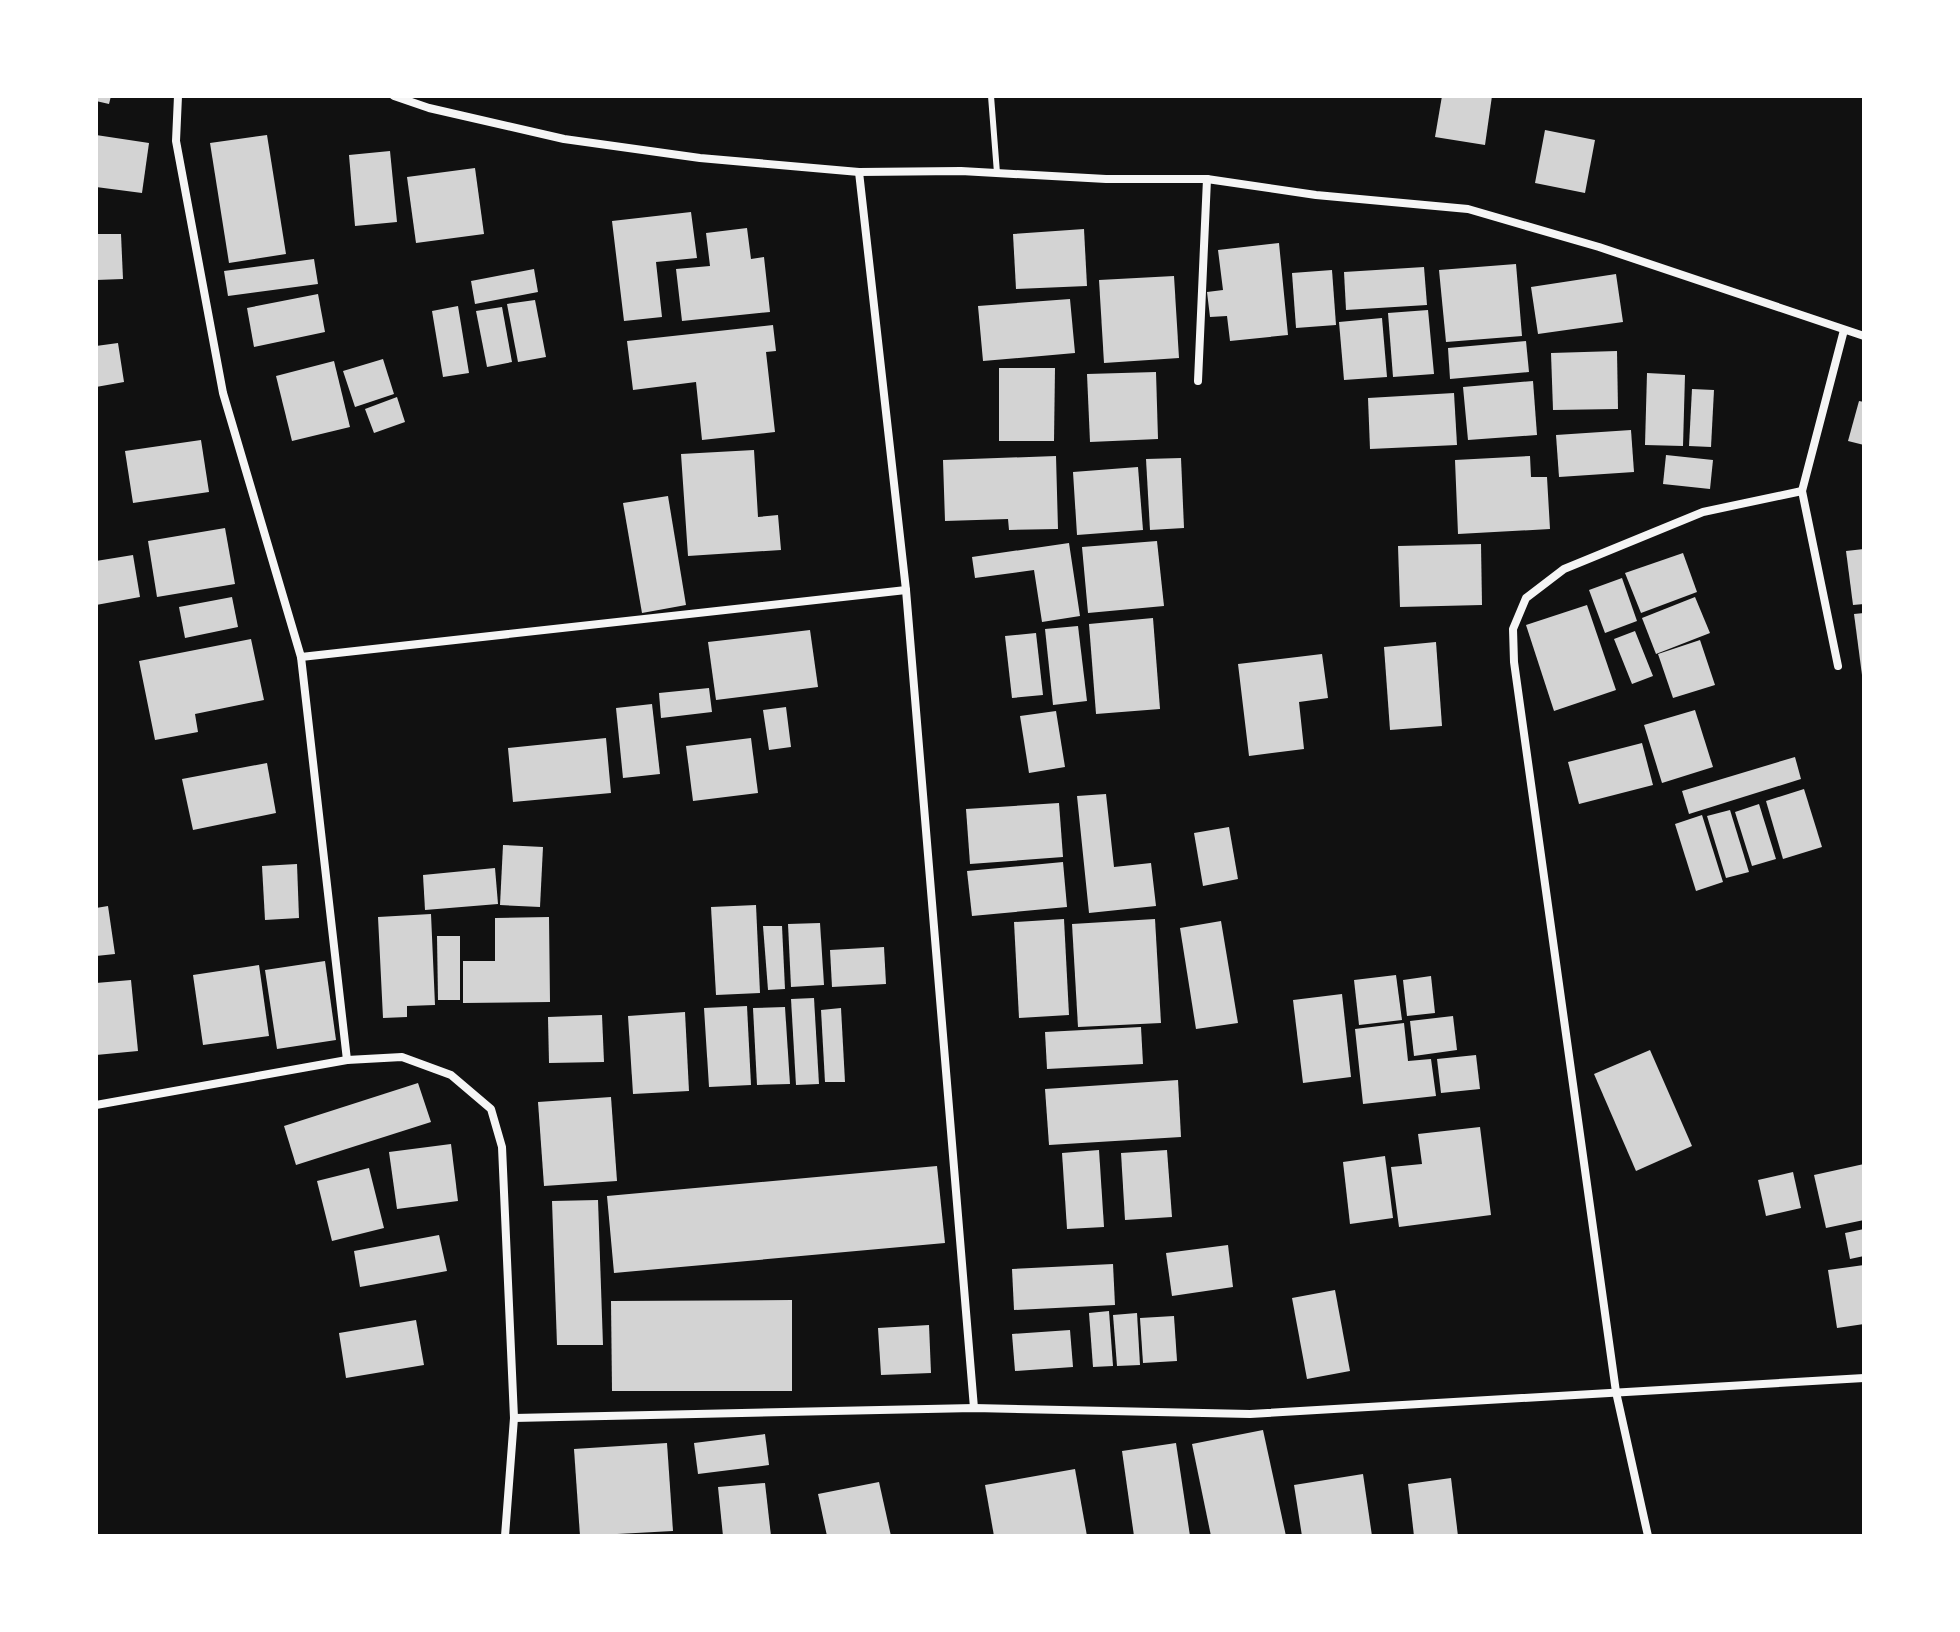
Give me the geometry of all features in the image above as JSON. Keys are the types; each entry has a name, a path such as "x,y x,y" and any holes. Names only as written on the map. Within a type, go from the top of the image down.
{"street":[{"path":"178,96 176,141 223,393 301,657 347,1060"},
{"path":"394,96 429,108 564,139 700,158 859,172 1207,179 1316,195 1468,209 1599,247 1864,336"},
{"path":"859,172 906,590 974,1408"},
{"path":"1198,381 1207,179"},
{"path":"1838,666 1802,491 1844,330"},
{"path":"1648,1536 1616,1392 1516,678 1513,629 1526,598 1564,569 1703,512 1802,491"},
{"path":"301,657 906,590"},
{"path":"96,1105 347,1060 402,1057 451,1075 491,1109 502,1147 514,1418 505,1536"},
{"path":"514,1418 974,1408 1250,1414 1864,1378"}],"lane":[{"path":"991,96 997,173"}],"building":[{"path":"96,96 111,96 109,104 96,101"},
{"path":"1442,96 1492,96 1485,145 1435,137"},
{"path":"1545,130 1595,140 1585,193 1535,183"},
{"path":"96,135 149,143 142,193 96,187"},
{"path":"267,135 286,254 229,263 210,143"},
{"path":"390,151 397,222 355,226 349,155"},
{"path":"475,168 484,234 416,243 407,177"},
{"path":"691,212 697,258 656,262 662,317 624,321 612,221"},
{"path":"747,228 751,259 764,257 770,312 682,321 676,269 710,266 706,233"},
{"path":"1084,229 1087,286 1016,289 1013,234"},
{"path":"96,234 121,234 123,279 96,280"},
{"path":"1279,243 1288,335 1230,341 1227,316 1210,317 1207,292 1223,290 1218,250"},
{"path":"314,259 318,284 228,296 224,271"},
{"path":"1516,264 1522,336 1446,342 1439,270"},
{"path":"1424,267 1427,305 1346,310 1344,272"},
{"path":"534,269 538,292 475,304 471,281"},
{"path":"1332,270 1336,325 1296,328 1292,273"},
{"path":"1616,274 1623,322 1538,334 1531,287"},
{"path":"1174,276 1179,358 1104,363 1099,280"},
{"path":"318,294 325,332 254,347 247,308"},
{"path":"1070,299 1075,353 983,361 978,306"},
{"path":"535,300 546,357 518,362 507,304"},
{"path":"458,306 469,373 443,377 432,311"},
{"path":"502,307 512,362 487,367 476,311"},
{"path":"1428,310 1434,374 1393,377 1388,313"},
{"path":"1382,318 1387,377 1344,380 1339,322"},
{"path":"773,325 776,351 766,352 775,432 702,440 696,382 633,390 627,341"},
{"path":"1526,341 1529,372 1450,379 1448,348"},
{"path":"118,343 124,382 96,387 96,346"},
{"path":"1617,351 1618,409 1553,410 1551,353"},
{"path":"383,359 394,394 355,407 343,371"},
{"path":"334,361 350,427 292,441 276,376"},
{"path":"999,368 1055,368 1054,441 999,441"},
{"path":"1156,372 1158,439 1090,442 1087,374"},
{"path":"1647,373 1685,375 1683,446 1645,445"},
{"path":"1533,381 1537,435 1468,440 1463,387"},
{"path":"1692,389 1714,390 1711,447 1689,446"},
{"path":"1454,393 1457,445 1370,449 1368,398"},
{"path":"397,397 405,422 374,433 365,409"},
{"path":"1859,401 1864,402 1864,445 1848,441"},
{"path":"1631,430 1634,472 1559,477 1556,435"},
{"path":"201,440 209,492 133,503 125,451"},
{"path":"754,450 758,517 778,515 781,550 688,556 681,454"},
{"path":"1666,455 1713,460 1710,489 1663,484"},
{"path":"1056,456 1058,529 1009,530 1008,519 945,521 943,460"},
{"path":"1530,456 1531,477 1547,477 1550,529 1458,534 1455,460"},
{"path":"1181,458 1184,528 1150,530 1146,459"},
{"path":"1138,467 1143,530 1077,535 1073,472"},
{"path":"668,496 686,605 642,613 623,503"},
{"path":"225,528 235,584 157,597 148,541"},
{"path":"1157,541 1164,606 1088,613 1082,547"},
{"path":"1069,543 1080,616 1042,622 1034,570 975,578 972,557"},
{"path":"1481,544 1482,605 1400,607 1398,546"},
{"path":"1864,549 1864,604 1853,605 1846,551"},
{"path":"1683,553 1697,592 1641,613 1625,573"},
{"path":"133,555 140,597 96,605 96,561"},
{"path":"1622,578 1637,621 1605,633 1589,590"},
{"path":"232,597 238,627 185,638 179,607"},
{"path":"1695,597 1710,633 1656,654 1642,618"},
{"path":"1587,605 1616,690 1554,711 1526,625"},
{"path":"1864,613 1864,675 1862,675 1854,614"},
{"path":"1153,618 1160,709 1096,714 1089,624"},
{"path":"1078,626 1087,701 1053,705 1045,629"},
{"path":"810,630 818,687 716,700 708,642"},
{"path":"1635,631 1653,676 1632,684 1614,639"},
{"path":"1036,633 1043,695 1012,698 1005,636"},
{"path":"251,639 264,700 195,714 198,732 155,740 139,661"},
{"path":"1700,640 1715,685 1673,698 1658,654"},
{"path":"1436,642 1442,726 1390,730 1384,647"},
{"path":"1322,654 1328,698 1299,702 1304,749 1249,756 1238,664"},
{"path":"709,688 712,712 661,718 659,693"},
{"path":"652,704 660,774 623,778 616,708"},
{"path":"786,707 791,747 769,750 763,710"},
{"path":"1695,710 1713,767 1662,783 1644,725"},
{"path":"1056,711 1065,767 1029,773 1020,716"},
{"path":"606,738 611,793 513,802 508,748"},
{"path":"751,738 758,793 693,801 686,746"},
{"path":"1642,743 1653,785 1579,804 1568,762"},
{"path":"1795,757 1801,779 1689,814 1682,791"},
{"path":"267,763 276,813 193,830 182,779"},
{"path":"1804,789 1822,847 1783,859 1766,801"},
{"path":"1106,794 1114,867 1151,863 1156,906 1089,913 1077,796"},
{"path":"1059,803 1063,857 970,864 966,809"},
{"path":"1759,804 1776,859 1752,866 1735,812"},
{"path":"1730,810 1749,872 1726,878 1707,816"},
{"path":"1702,815 1723,882 1696,891 1675,824"},
{"path":"1229,827 1238,879 1203,886 1194,833"},
{"path":"503,845 543,847 540,907 500,905"},
{"path":"1063,862 1067,907 972,916 967,871"},
{"path":"297,864 299,918 265,920 262,866"},
{"path":"495,868 498,904 425,910 423,875"},
{"path":"756,905 760,993 716,995 711,907"},
{"path":"108,906 115,954 96,956 96,908"},
{"path":"431,914 435,1005 407,1006 407,1017 383,1018 378,917"},
{"path":"549,917 550,1002 463,1003 463,961 495,961 495,918"},
{"path":"1064,919 1069,1015 1019,1018 1014,922"},
{"path":"1155,919 1161,1023 1078,1027 1072,924"},
{"path":"1221,921 1238,1023 1196,1029 1180,928"},
{"path":"820,923 824,985 791,987 788,924"},
{"path":"763,926 782,926 785,989 768,990"},
{"path":"437,936 460,936 460,1000 438,1000"},
{"path":"884,947 886,984 832,987 830,950"},
{"path":"325,961 336,1040 277,1049 265,970"},
{"path":"259,965 269,1036 203,1045 193,975"},
{"path":"1396,975 1402,1020 1359,1025 1354,980"},
{"path":"1431,976 1435,1013 1407,1016 1403,980"},
{"path":"131,980 138,1051 96,1055 96,983"},
{"path":"1342,994 1351,1077 1303,1083 1293,1000"},
{"path":"814,998 819,1084 796,1085 791,999"},
{"path":"747,1006 751,1085 709,1087 704,1008"},
{"path":"785,1007 790,1084 757,1085 753,1008"},
{"path":"841,1008 845,1082 825,1082 821,1010"},
{"path":"685,1012 689,1091 633,1094 628,1016"},
{"path":"602,1015 604,1062 549,1063 548,1017"},
{"path":"1453,1016 1457,1050 1414,1056 1410,1021"},
{"path":"1404,1023 1408,1061 1431,1059 1436,1096 1363,1104 1355,1029"},
{"path":"1141,1027 1143,1064 1047,1069 1045,1032"},
{"path":"1650,1050 1692,1146 1636,1171 1594,1074"},
{"path":"1476,1055 1480,1089 1441,1093 1437,1059"},
{"path":"1178,1080 1181,1137 1049,1145 1045,1089"},
{"path":"418,1083 431,1122 296,1165 284,1126"},
{"path":"611,1097 617,1181 544,1186 538,1102"},
{"path":"1480,1127 1491,1215 1399,1227 1391,1167 1422,1164 1418,1134"},
{"path":"451,1144 458,1201 397,1209 389,1152"},
{"path":"1099,1150 1104,1227 1067,1229 1062,1153"},
{"path":"1167,1150 1172,1217 1125,1220 1121,1153"},
{"path":"1385,1156 1393,1218 1350,1224 1343,1162"},
{"path":"1864,1164 1864,1220 1826,1228 1814,1175"},
{"path":"937,1166 945,1243 614,1273 607,1196"},
{"path":"369,1168 384,1228 332,1241 317,1181"},
{"path":"1793,1172 1801,1208 1766,1216 1758,1180"},
{"path":"598,1200 603,1345 557,1345 552,1201"},
{"path":"1864,1229 1864,1256 1850,1259 1845,1233"},
{"path":"439,1235 447,1271 360,1287 354,1251"},
{"path":"1228,1245 1233,1287 1172,1296 1166,1253"},
{"path":"1113,1264 1115,1305 1014,1310 1012,1269"},
{"path":"1864,1265 1864,1324 1837,1328 1828,1270"},
{"path":"1335,1290 1350,1371 1307,1379 1292,1298"},
{"path":"792,1300 792,1391 612,1391 611,1301"},
{"path":"1109,1311 1113,1366 1093,1367 1089,1313"},
{"path":"1137,1313 1140,1365 1117,1366 1113,1315"},
{"path":"1174,1316 1177,1361 1143,1363 1140,1318"},
{"path":"416,1320 424,1365 346,1378 339,1333"},
{"path":"929,1325 931,1373 881,1375 878,1328"},
{"path":"1070,1330 1073,1367 1015,1371 1012,1334"},
{"path":"1263,1430 1286,1536 1211,1536 1192,1444"},
{"path":"765,1434 769,1465 698,1474 694,1443"},
{"path":"667,1443 673,1531 580,1536 574,1449"},
{"path":"1176,1443 1190,1536 1134,1536 1122,1451"},
{"path":"1075,1469 1087,1536 994,1536 985,1485"},
{"path":"1363,1474 1372,1536 1302,1536 1294,1485"},
{"path":"1451,1478 1458,1536 1414,1536 1408,1484"},
{"path":"879,1482 891,1536 827,1536 818,1494"},
{"path":"765,1483 771,1536 723,1536 718,1487"}]}
